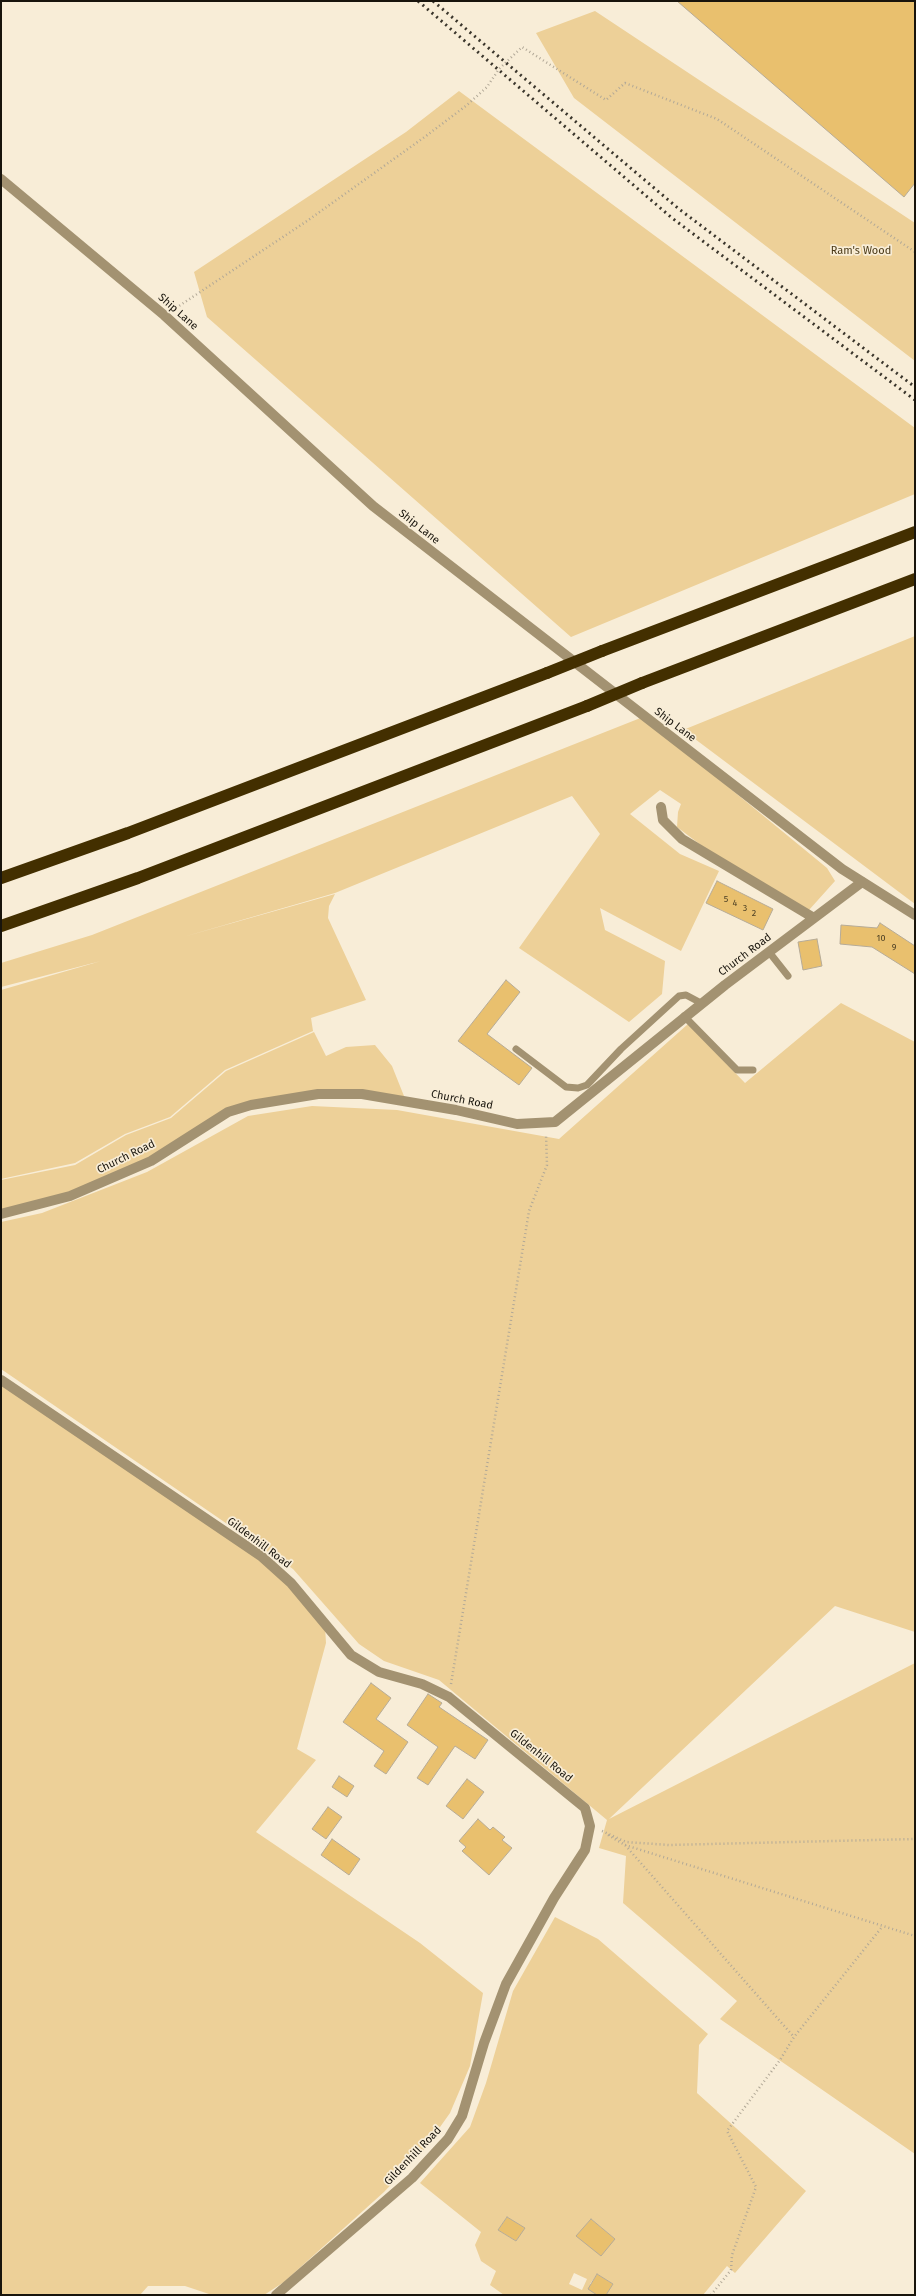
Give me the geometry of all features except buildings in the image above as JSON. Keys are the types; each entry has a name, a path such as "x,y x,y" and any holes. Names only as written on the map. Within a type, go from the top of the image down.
{"highway":[{"path":"1,878 128,833 915,532"},
{"path":"1,926 138,878 915,579"}],"street":[{"name":"Ship Lane","path":"1,179 164,315 373,506 842,869 915,916"},
{"path":"661,807 663,820 682,839 814,918"},
{"name":"Church Road","path":"1,1214 70,1196 151,1160 228,1112 251,1105 318,1094 362,1094 456,1110 517,1124 546,1124 555,1122 684,1016 862,882"},
{"name":"Gildenhill Road","path":"1,1380 261,1556 291,1583 351,1654 378,1672 422,1684 449,1697 585,1808 590,1825 585,1850 554,1898 506,1984 484,2042 462,2116 448,2139 407,2182 276,2295"}],"lane":[{"path":"769,952 788,976"},
{"path":"516,1049 566,1087 578,1088 587,1085 621,1049 678,996 686,995 701,1003"},
{"path":"684,1016 737,1070 753,1070"}],"path":[{"path":"164,315 307,221 468,105 487,87 499,69 522,47 606,100 625,83 717,119 915,252"},
{"path":"449,1697 529,1211 547,1166 546,1124"},
{"path":"590,1825 626,1842 669,1845 915,1838"},
{"path":"590,1825 625,1845 882,1927 915,1936"},
{"path":"625,1845 794,2036"},
{"path":"711,2295 731,2270 732,2255 756,2186 727,2131 780,2060 794,2036 882,1927"}],"green space":[{"name":"Ram's Wood","path":"595,11 915,223 915,361 574,98 536,33"},
{"path":"459,91 915,428 915,494 571,637 207,317 194,272 406,132"},
{"path":"915,636 915,904 683,730"},
{"path":"643,717 827,868 835,881 809,910 722,861 677,827 678,812 681,804 660,790 630,814 680,854 719,871 681,951 600,908 605,930 665,961 662,994 629,1022 519,948 600,834 572,796 335,893 183,937 335,894 329,906 328,918 366,1000 311,1018 313,1031 225,1070 170,1117 125,1134 75,1163 1,1179 1,990 101,961 1,987 1,963 92,935"},
{"path":"841,1003 915,1042 915,1632 835,1606 609,1819 915,1663 915,2154 720,2019 737,2001 623,1903 626,1856 599,1848 607,1820 439,1680 384,1661 359,1644 293,1569 1,1369 1,1222 42,1213 147,1172 248,1116 312,1106 397,1110 559,1139 688,1024 745,1083"},
{"path":"314,1032 326,1056 346,1047 375,1045 392,1066 406,1101 361,1093 250,1103 150,1159 69,1195 1,1213 1,1180 75,1165 126,1135 171,1118 226,1071"},
{"path":"1,1382 260,1558 290,1585 325,1627 326,1643 297,1749 316,1760 256,1832 420,1943 483,1993 470,2066 450,2113 423,2151 384,2192 284,2282 264,2295 212,2295 185,2286 148,2286 140,2295 1,2295"},
{"path":"555,1917 598,1939 708,2034 699,2045 697,2093 806,2191 735,2273 727,2266 703,2295 606,2295 613,2284 597,2274 590,2284 598,2289 597,2295 504,2295 490,2285 496,2271 481,2261 475,2245 481,2232 420,2183 470,2127 486,2083 513,1991","holes":["507,2217 524,2228 516,2241 498,2230","591,2219 615,2239 577,2236","574,2273 587,2279 582,2290 569,2284"]}],"railway":[{"path":"418,1 672,218 915,400"},
{"path":"433,1 679,209 915,387"}]}
